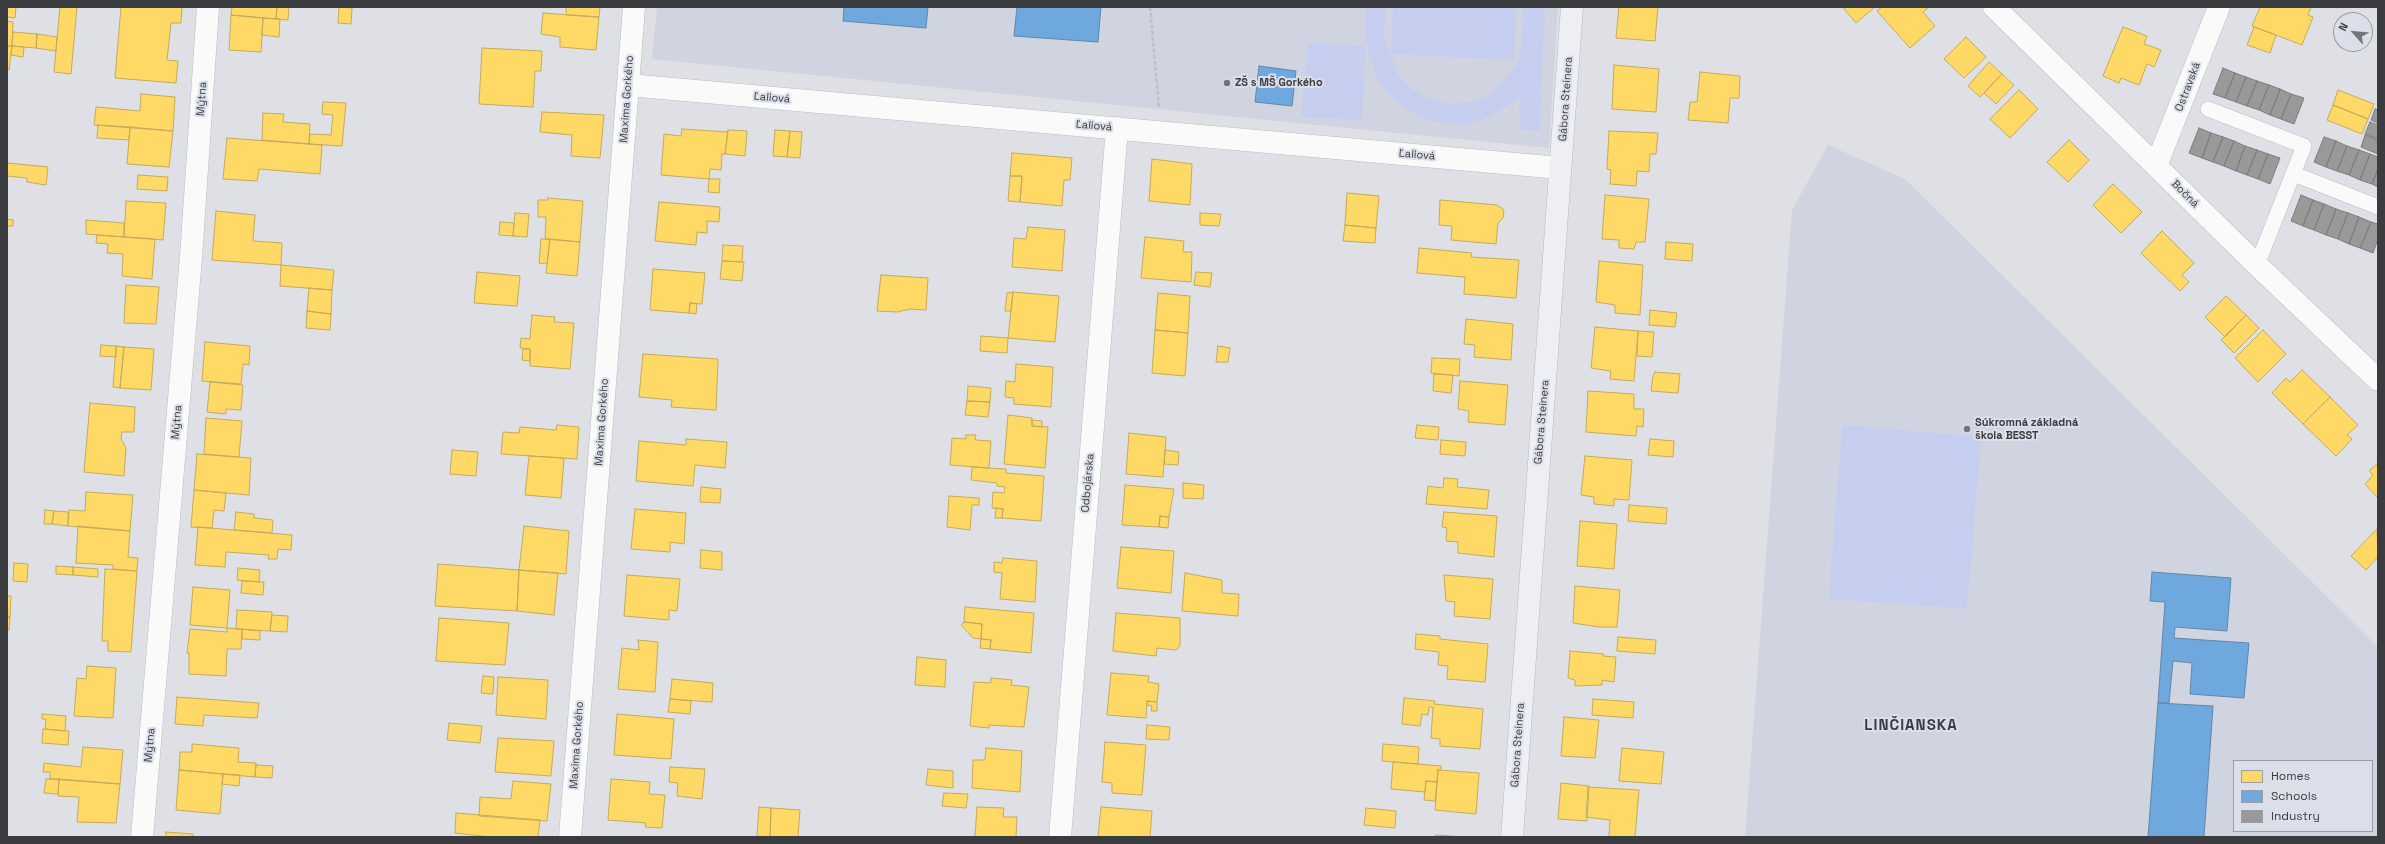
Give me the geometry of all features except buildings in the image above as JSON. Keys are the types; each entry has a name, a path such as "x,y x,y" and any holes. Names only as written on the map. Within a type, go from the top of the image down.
{"main road":[{"name":"Gábora Steinera","path":"1512,837 1572,7"}],"street":[{"name":"Mýtna","path":"142,837 191,257 208,7"},
{"name":"Maxima Gorkého","path":"570,837 634,7"},
{"name":"Bočná","path":"1994,7 2257,265 2378,380"},
{"name":"Ostravská","path":"2156,166 2219,7"},
{"name":"Ľaliová","path":"628,85 1560,168"},
{"name":"Odbojárska","path":"1060,837 1117,128"}],"lane":[{"path":"2208,109 2304,146 2257,265"},
{"path":"2294,174 2378,207"}],"path":[{"path":"1150,7 1159,109"}],"shaded area":[{"name":"ZŠ s MŠ Gorkého","path":"657,7 1558,7 1549,148 652,59"},
{"path":"1365,7 1386,7 1384,36 1397,73 1409,87 1427,98 1449,104 1473,102 1491,94 1515,68 1521,52 1524,7 1545,7 1539,131 1519,129 1520,98 1482,120 1457,125 1431,121 1411,112 1391,97 1376,77 1365,39"},
{"path":"1393,7 1516,7 1514,60 1391,54"},
{"path":"1309,43 1365,46 1362,120 1301,117"},
{"name":"Súkromná základná škola BESST","path":"1828,145 1905,179 2378,647 2378,837 1745,837 1792,210"},
{"path":"1842,425 1981,437 1967,609 1829,599"}],"place":[{"name":"ZŠ s MŠ Gorkého","path":"1227,83"},
{"name":"Súkromná základná škola BESST","path":"1967,429"}],"district":[{"name":"LINČIANSKA","path":"1911,726"}]}
